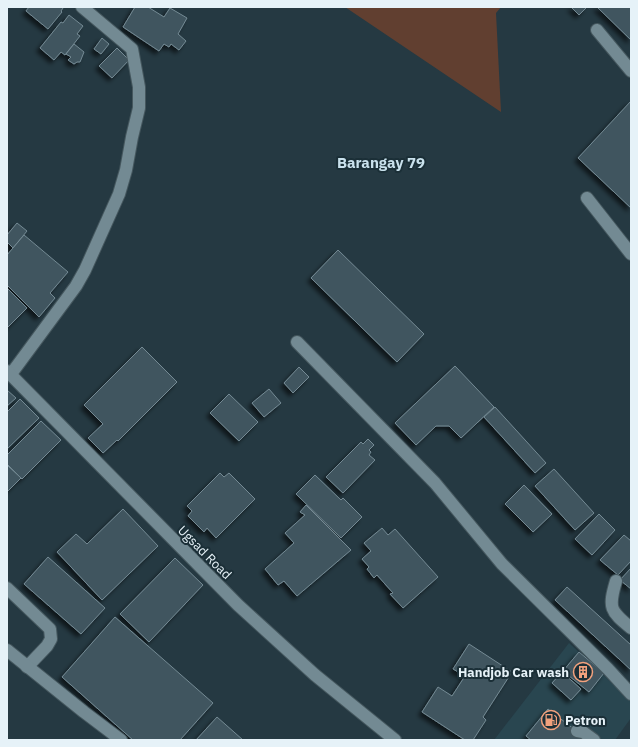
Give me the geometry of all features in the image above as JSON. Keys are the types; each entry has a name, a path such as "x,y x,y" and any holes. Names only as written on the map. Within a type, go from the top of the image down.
{"street":[{"path":"9,373 76,286 85,270 118,194 126,170 139,108 139,87 132,49 82,7"},
{"path":"597,30 631,71"},
{"path":"587,198 631,254"},
{"path":"297,342 435,482 502,564 608,669 631,694"},
{"name":"Ugsad Road","path":"9,373 238,605 315,675 395,740"},
{"path":"616,582 611,601 612,609 618,618 631,628"},
{"path":"7,588 50,629 51,639 47,646 27,667"},
{"path":"7,650 121,740"},
{"path":"577,731 583,732 594,740"}],"shaded area":[{"path":"345,7 501,7 496,13 501,112"},
{"path":"569,643 631,701 631,718 615,740 494,740"}],"building":[{"path":"29,7 63,8 61,11 62,12 48,29 26,11"},
{"path":"135,7 148,7 164,17 170,8 187,18 178,34 186,41 179,50 171,44 169,47 164,44 159,51 123,27"},
{"path":"571,7 587,7 579,15"},
{"path":"597,7 631,7 631,40"},
{"path":"69,15 83,26 77,34 80,36 65,55 61,52 54,60 40,48 61,22 63,23"},
{"path":"102,38 109,44 101,54 94,49"},
{"path":"74,44 84,52 80,62 74,64 68,60 71,57 66,54"},
{"path":"117,48 129,60 112,78 99,66"},
{"path":"631,101 631,208 578,158"},
{"path":"17,223 27,231 13,248 7,242 7,235"},
{"path":"24,235 68,272 50,293 55,298 39,317 7,285 7,255"},
{"path":"338,250 424,334 397,362 311,278"},
{"path":"7,288 27,308 7,328"},
{"path":"142,347 177,382 118,441 117,440 103,453 88,438 103,424 84,405"},
{"path":"455,366 494,407 461,438 449,426 436,426 416,445 395,423"},
{"path":"299,367 309,377 293,393 284,383"},
{"path":"269,389 281,403 264,417 252,403"},
{"path":"7,390 16,398 7,406"},
{"path":"229,394 258,422 239,441 210,413"},
{"path":"20,399 39,418 7,449 7,412"},
{"path":"495,407 546,463 535,473 484,417"},
{"path":"41,421 61,440 22,479 7,464 7,455"},
{"path":"368,439 374,445 369,450 371,452 369,455 375,460 343,493 326,477 361,442 363,444"},
{"path":"7,465 21,478 7,492"},
{"path":"554,469 594,513 575,530 535,486"},
{"path":"220,473 224,477 229,473 255,499 216,538 207,528 204,532 188,516 192,511 187,506"},
{"path":"315,475 341,500 343,498 362,517 341,538 296,494"},
{"path":"524,485 552,514 533,532 505,504"},
{"path":"306,505 351,550 297,596 284,581 278,585 265,569 294,543 285,533 305,515 300,512"},
{"path":"123,509 158,546 102,600 57,552 76,534 87,544"},
{"path":"599,514 615,530 592,555 575,539"},
{"path":"382,528 388,535 395,529 438,577 403,608 390,594 393,593 377,575 374,578 367,569 369,567 362,559 371,551 364,543"},
{"path":"624,535 631,541 631,561 618,575 600,560"},
{"path":"48,557 105,608 81,634 24,584"},
{"path":"175,558 203,585 149,642 120,614"},
{"path":"631,568 631,589 620,580"},
{"path":"567,587 631,645 631,670 555,600"},
{"path":"115,617 213,703 180,740 133,740 62,677"},
{"path":"469,644 512,672 483,717 486,720 473,740 465,740 422,712 438,687 452,696 465,676 453,669"},
{"name":"Handjob Car wash","path":"579,652 604,673 589,692 563,671"},
{"path":"562,672 581,689 571,700 552,683"},
{"name":"Petron","path":"548,709 588,740 531,740 526,736"},
{"path":"217,717 243,740 196,740"}],"place":[{"name":"Handjob Car wash","path":"583,672"},
{"name":"Petron","path":"551,720"}],"district":[{"name":"Barangay 79","path":"381,163"}]}
